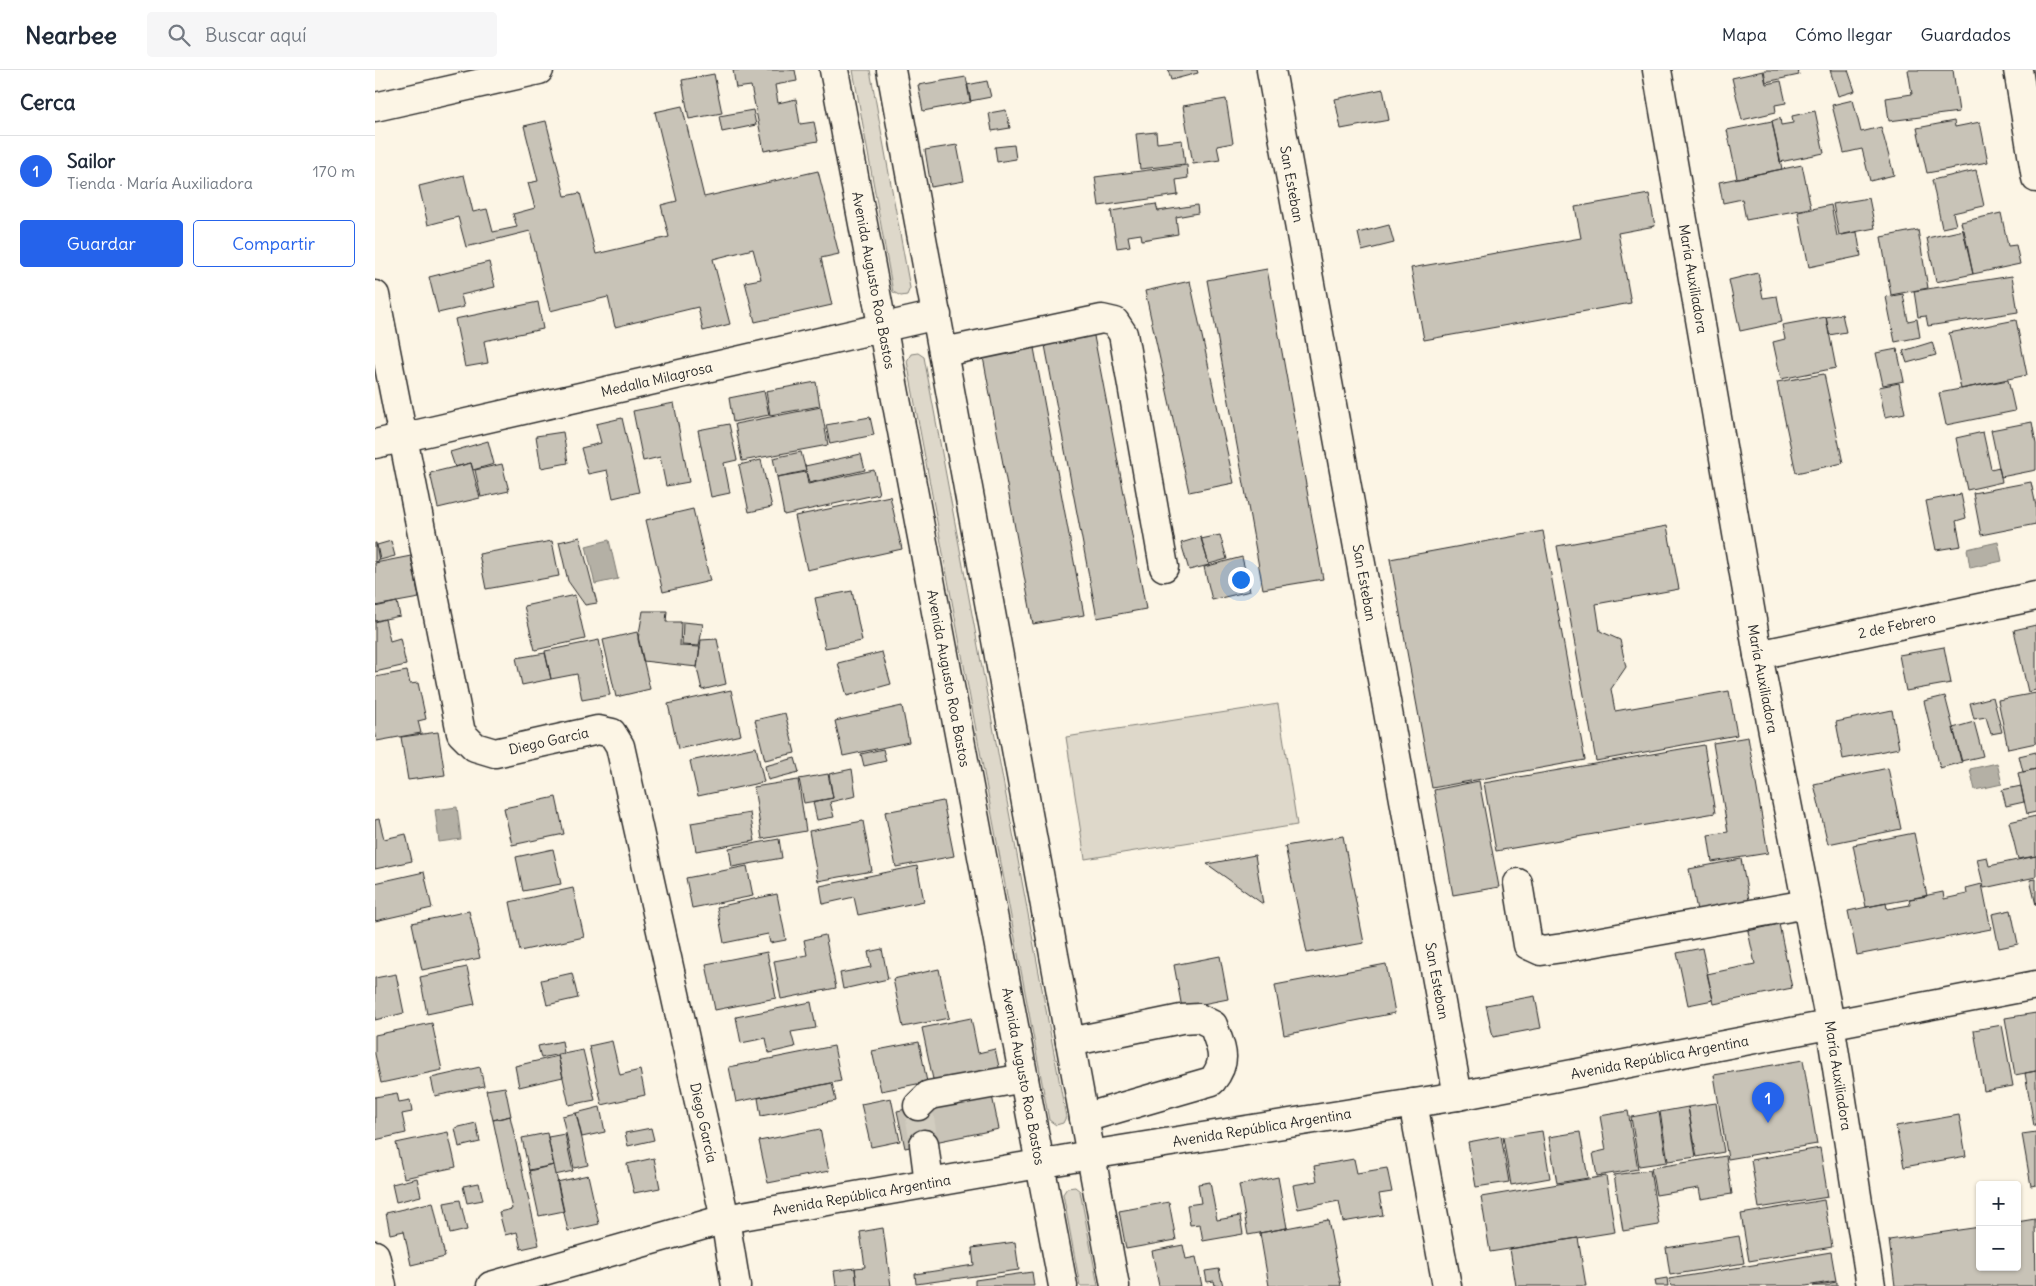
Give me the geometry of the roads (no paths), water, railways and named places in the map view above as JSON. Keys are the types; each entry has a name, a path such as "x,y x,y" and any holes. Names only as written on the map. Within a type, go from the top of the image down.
{"street":[{"path":"375,107 505,73 539,70"},
{"name":"Avenida Augusto Roa Bastos","path":"834,70 1063,1286"},
{"path":"891,70 1115,1286"},
{"name":"San Esteban","path":"1271,70 1458,1096"},
{"name":"María Auxiliadora","path":"1657,70 1758,655 1831,1023 1871,1286"},
{"path":"2018,70 2036,178"},
{"name":"Diego García","path":"375,295 461,733 475,746 495,753 598,730 612,734 620,746 725,1219 736,1286"},
{"name":"Medalla Milagrosa","path":"375,444 937,315"},
{"path":"944,352 1102,319 1115,322 1123,334 1164,566"},
{"name":"2 de Febrero","path":"1758,655 2036,596"},
{"path":"1518,883 1528,945 1541,950 1807,904"},
{"name":"Avenida República Argentina","path":"491,1286 725,1219 1090,1155 1413,1104 1831,1023 2036,986"},
{"path":"1070,1042 1181,1019 1199,1018 1213,1024 1222,1052 1221,1069 1212,1081 1084,1118"},
{"path":"918,1106 929,1095 1024,1078"},
{"path":"1413,1104 1447,1286"},
{"path":"923,1144 929,1183"},
{"path":"375,1255 382,1286"}],"tunnel":[{"path":"918,1106 924,1144"}],"place":[{"name":"Sailor","path":"1768,1123"}]}
